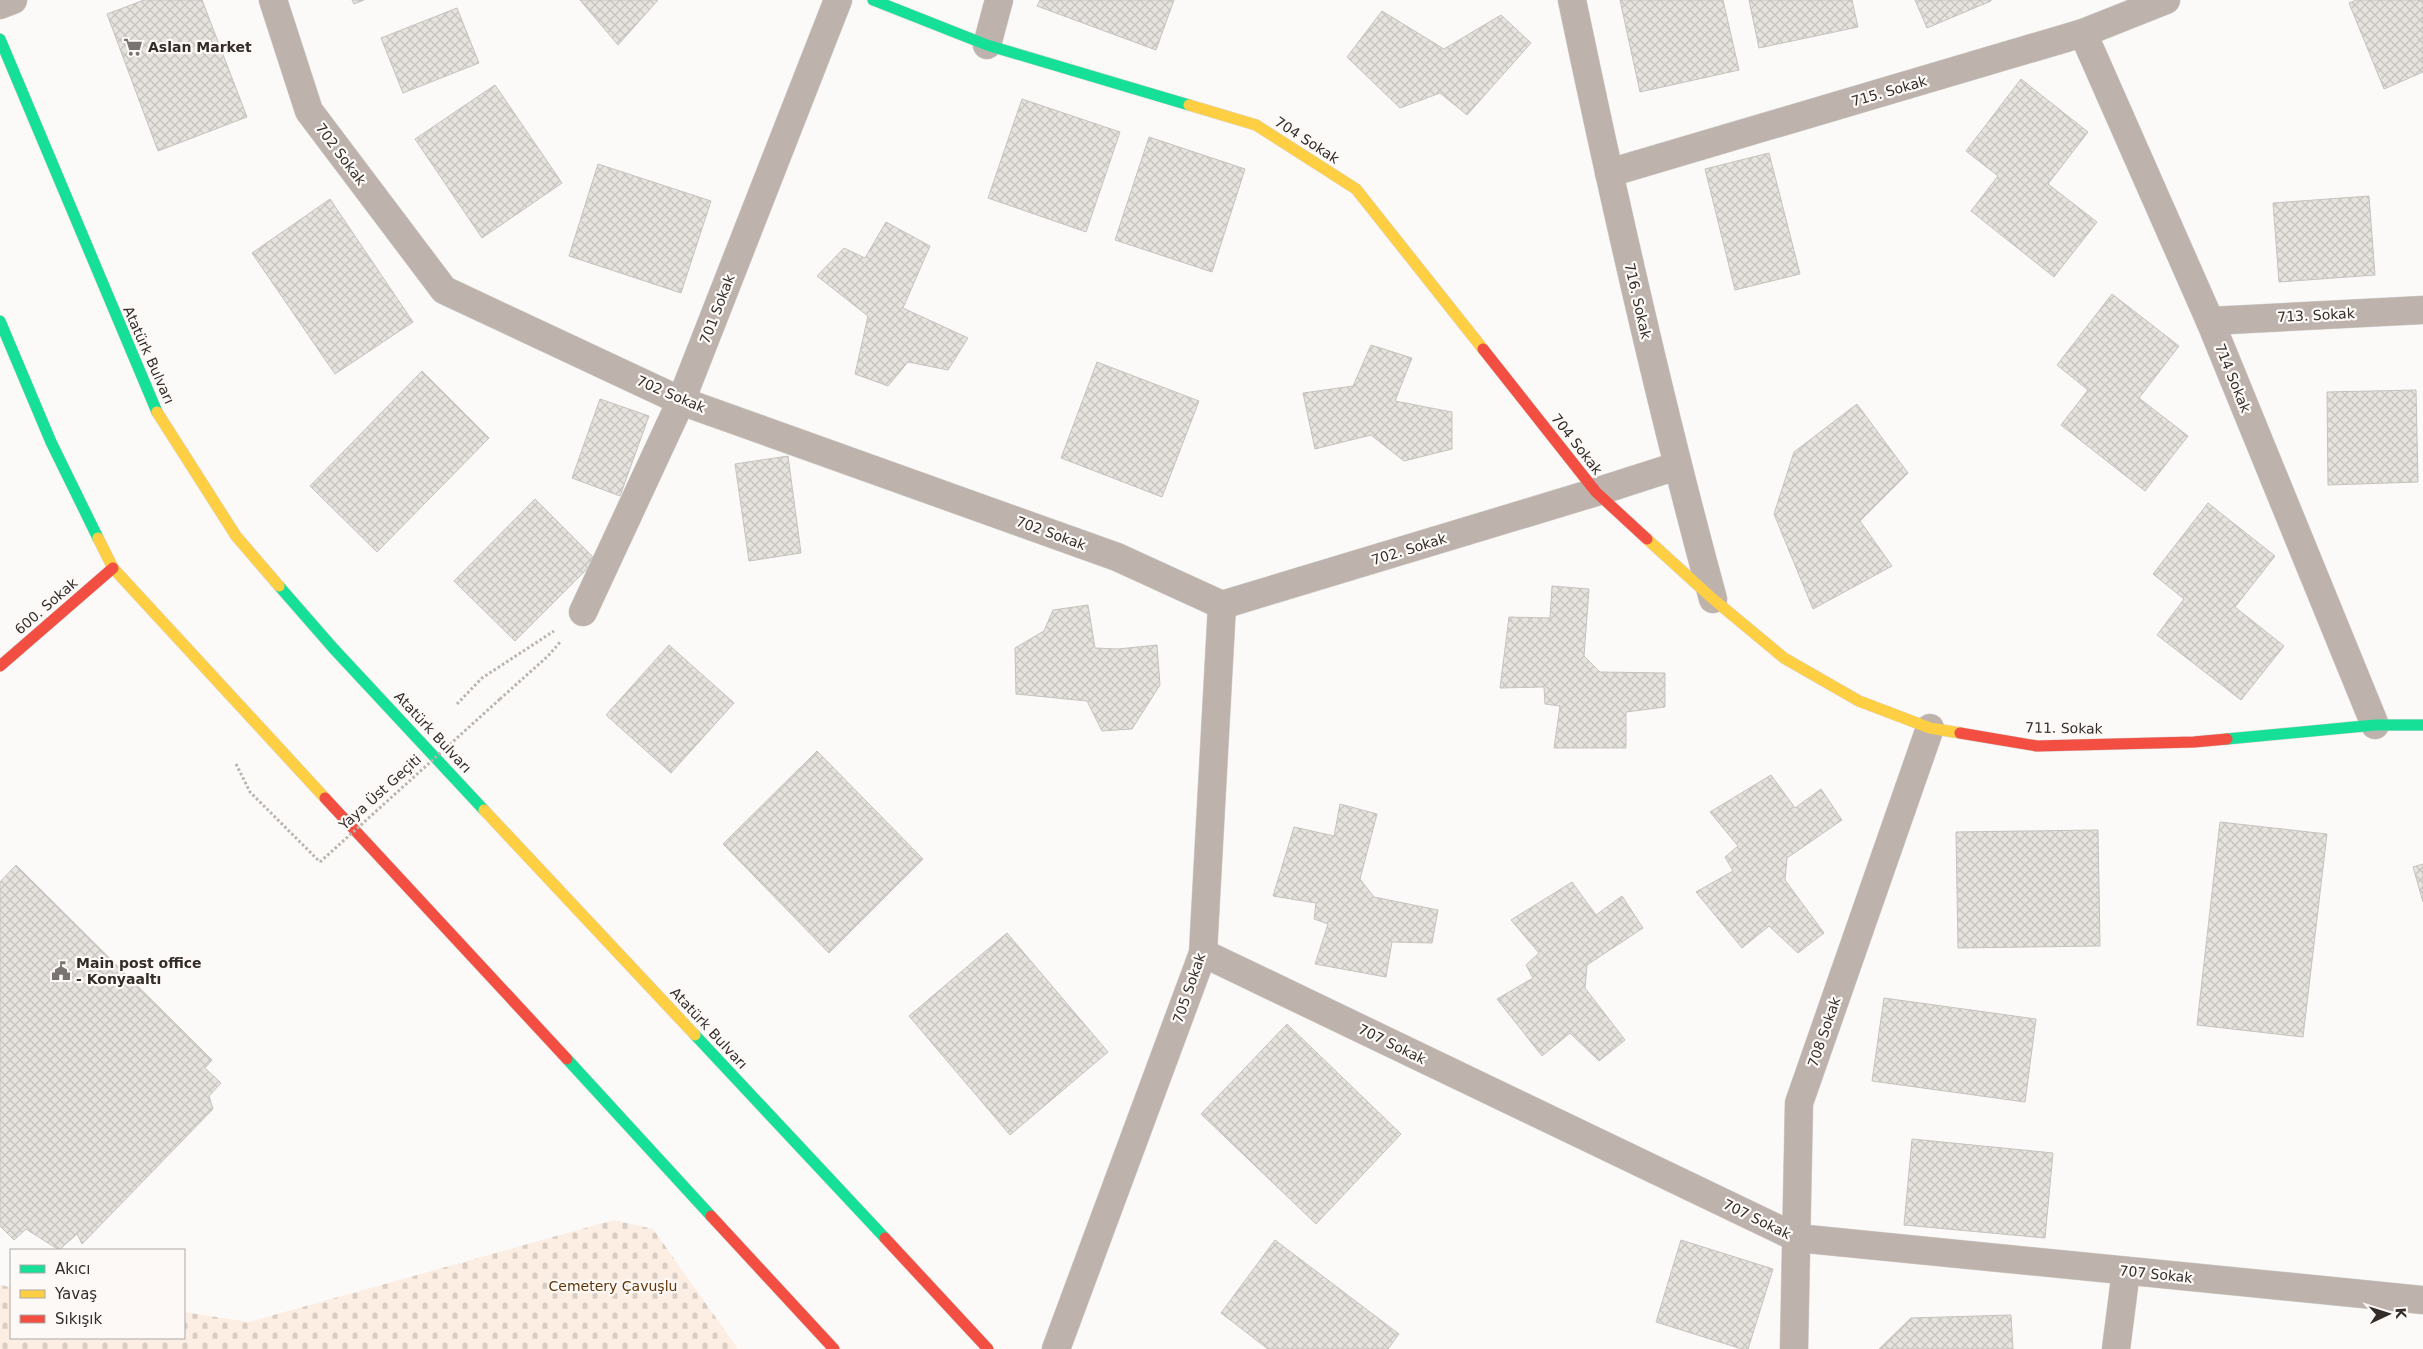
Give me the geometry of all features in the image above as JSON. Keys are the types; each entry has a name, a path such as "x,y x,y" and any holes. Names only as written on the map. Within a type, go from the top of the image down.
{"main road":[{"name":"704 Sokak","path":"873,0 988,45 1256,125 1356,189 1596,492 1713,599"},
{"name":"Atatürk Bulvarı","path":"0,39 153,406 236,536 334,649 988,1349"},
{"path":"0,321 51,442 113,568 834,1349"},
{"name":"600. Sokak","path":"0,666 113,568"},
{"name":"711. Sokak","path":"1713,599 1784,658 1859,701 1930,728 2037,746 2194,742 2375,725 2423,725"}],"street":[{"path":"0,5 13,0"},
{"name":"702 Sokak","path":"273,0 309,111 444,290 681,401 1117,556 1222,605"},
{"name":"701 Sokak","path":"583,612 681,401 838,0"},
{"path":"988,45 999,0"},
{"name":"716. Sokak","path":"1572,0 1609,173 1677,466 1713,599"},
{"name":"715. Sokak","path":"1609,173 2083,33 2166,0"},
{"name":"714 Sokak","path":"2083,33 2210,320 2375,725"},
{"name":"713. Sokak","path":"2210,320 2423,310"},
{"name":"702. Sokak","path":"1222,605 1677,466"},
{"name":"705 Sokak","path":"1056,1349 1203,953 1222,605"},
{"name":"708 Sokak","path":"1794,1349 1799,1103 1930,728"},
{"name":"707 Sokak","path":"1203,953 1797,1238 2423,1300"},
{"path":"2116,1349 2126,1271"}],"path":[{"name":"Yaya Üst Geçiti","path":"236,764 250,792 320,862 548,656 583,612"},
{"path":"457,704 482,678 583,612"}],"green space":[{"name":"Cemetery Çavuşlu","path":"614,1220 653,1229 738,1349 0,1349 0,1285 10,1287 10,1339 185,1339 185,1312 249,1322"}],"building":[{"path":"144,0 202,0 247,117 158,151 107,14"},
{"path":"352,0 364,0 354,4"},
{"path":"580,0 658,0 618,45"},
{"path":"1040,0 1174,0 1156,50 1037,6"},
{"path":"1620,0 1723,0 1739,70 1640,92"},
{"path":"1749,0 1852,0 1858,27 1759,48"},
{"path":"1915,0 1991,0 1991,1 1927,28"},
{"path":"2356,0 2423,0 2423,72 2384,89 2349,3"},
{"path":"457,8 479,63 403,93 381,38"},
{"path":"1382,11 1444,49 1501,15 1531,43 1467,115 1440,93 1400,108 1347,57"},
{"path":"2021,79 2088,132 2048,184 2097,222 2054,277 1971,211 1998,176 1966,151"},
{"path":"495,85 562,183 482,238 415,139"},
{"path":"1022,99 1120,132 1086,232 988,198"},
{"path":"1149,137 1245,169 1212,272 1115,240"},
{"path":"1769,153 1800,274 1735,290 1705,169"},
{"path":"598,164 711,201 681,293 569,256"},
{"path":"2369,196 2375,275 2279,282 2273,203"},
{"path":"330,199 413,322 335,374 252,253"},
{"path":"886,222 930,246 903,308 968,338 948,370 908,362 888,386 855,374 868,316 817,276 844,248 865,258"},
{"path":"2112,294 2179,346 2139,398 2188,436 2145,491 2061,425 2088,390 2057,365"},
{"path":"1371,345 1412,358 1395,401 1452,412 1452,449 1404,461 1371,435 1315,449 1303,393 1353,386"},
{"path":"1097,362 1199,401 1162,497 1061,458"},
{"path":"422,371 489,438 377,552 310,486"},
{"path":"2416,390 2418,482 2328,485 2327,392"},
{"path":"600,399 649,416 620,496 572,478"},
{"path":"1857,404 1908,473 1860,521 1892,566 1813,609 1774,514 1794,452"},
{"path":"788,456 801,553 749,561 735,464"},
{"path":"535,499 596,560 515,641 454,581"},
{"path":"2208,503 2275,556 2235,607 2284,646 2241,700 2157,635 2184,599 2153,574"},
{"path":"1552,586 1589,589 1584,656 1600,672 1665,673 1665,707 1626,712 1626,748 1554,748 1560,706 1545,704 1544,687 1500,688 1509,617 1550,618"},
{"path":"1088,605 1095,648 1118,649 1157,645 1160,685 1132,729 1102,731 1087,701 1016,694 1015,648 1044,631 1053,610"},
{"path":"669,645 734,703 671,773 606,715"},
{"path":"817,751 923,859 829,953 723,844"},
{"path":"1771,775 1795,808 1821,789 1842,820 1787,858 1785,880 1824,933 1798,953 1769,926 1742,948 1696,892 1733,871 1725,857 1738,846 1710,812"},
{"path":"1340,804 1377,814 1360,879 1374,897 1438,910 1432,943 1392,942 1386,977 1315,964 1328,924 1314,919 1316,903 1273,896 1294,827 1334,836"},
{"path":"2220,822 2327,834 2303,1037 2197,1025"},
{"path":"2098,830 2100,946 1958,948 1956,832"},
{"path":"2423,864 2423,902 2413,867"},
{"name":"Main post office - Konyaaltı","path":"16,865 212,1060 205,1068 221,1083 209,1096 213,1109 82,1244 77,1234 60,1249 26,1229 14,1240 0,1226 0,882"},
{"path":"1572,882 1596,915 1622,896 1643,928 1587,965 1585,988 1625,1040 1599,1061 1570,1033 1542,1056 1497,999 1533,978 1526,965 1539,953 1511,920"},
{"path":"1007,933 1108,1052 1010,1135 909,1016"},
{"path":"1884,998 2036,1019 2025,1102 1872,1081"},
{"path":"1287,1024 1401,1134 1316,1224 1201,1114"},
{"path":"1912,1139 2053,1153 2045,1238 1904,1225"},
{"path":"1275,1240 1399,1334 1388,1349 1268,1349 1221,1313"},
{"path":"1681,1240 1773,1269 1748,1349 1742,1349 1656,1322"},
{"path":"2011,1315 2013,1349 1879,1349 1911,1318"}],"traffic: fast":[{"path":"873,0 987,45 1189,105"},
{"path":"0,39 157,412"},
{"path":"0,321 51,442 98,538"},
{"path":"279,586 334,649 484,810"},
{"path":"2227,739 2375,725 2423,725"},
{"path":"695,1035 885,1238"},
{"path":"567,1059 711,1216"}],"traffic: slow":[{"path":"1189,105 1256,125 1356,189 1483,349"},
{"path":"157,412 236,536 279,586"},
{"path":"98,538 113,568 325,798"},
{"path":"1647,539 1713,599 1784,658 1859,701 1930,728 1960,733"},
{"path":"484,810 695,1035"}],"traffic: jam":[{"path":"1483,349 1596,492 1647,539"},
{"path":"0,666 113,568"},
{"path":"1960,733 2037,746 2194,742 2227,739"},
{"path":"325,798 567,1059"},
{"path":"711,1216 834,1349"},
{"path":"885,1238 988,1349"}],"place":[{"name":"Aslan Market","path":"133,47"},
{"name":"Main post office - Konyaaltı","path":"61,971"}]}
